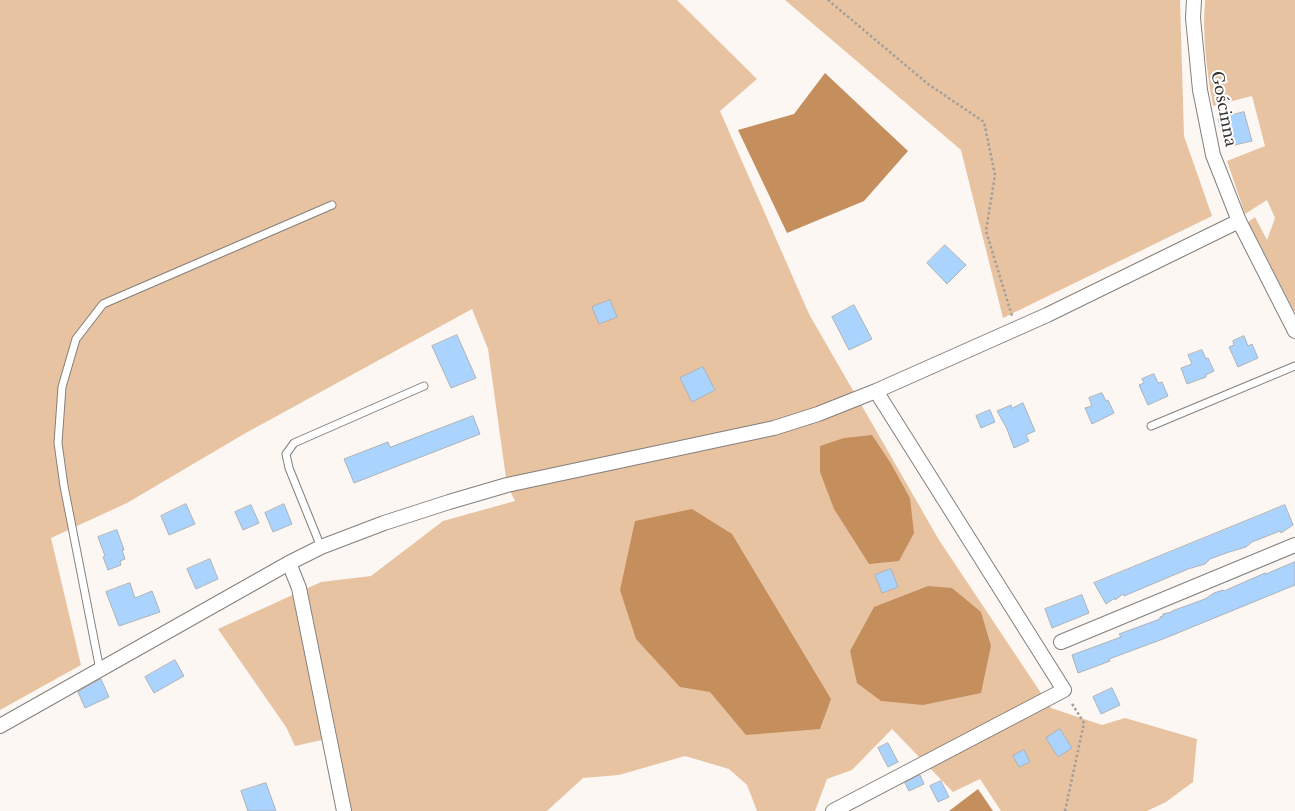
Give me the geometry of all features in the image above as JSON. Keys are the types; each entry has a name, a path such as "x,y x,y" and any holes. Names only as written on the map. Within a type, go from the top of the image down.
{"street":[{"name":"Gościnna","path":"1194,0 1193,18 1200,90 1213,155 1239,221 1295,331"},
{"path":"0,726 289,563 321,547 384,522 522,481 774,428 818,414 876,391 1047,315 1239,221"},
{"path":"833,811 1064,690 876,391"},
{"path":"1061,642 1295,545"},
{"path":"289,563 299,588 344,811"}],"lane":[{"path":"100,670 64,486 58,443 62,387 76,338 104,304 332,205"},
{"path":"1151,426 1295,366"},
{"path":"321,547 288,468 286,454 294,443 424,386"}],"path":[{"path":"828,0 928,84 984,122 995,175 986,231 1013,320"},
{"path":"1064,690 1084,724 1065,811"}],"shaded area":[{"path":"0,0 677,0 757,79 720,111 809,314 939,540 1051,708 1102,725 1125,718 1197,739 1193,782 1166,802 1147,811 1001,811 980,779 953,792 892,729 852,770 827,779 815,811 757,811 747,785 729,769 685,756 619,775 583,778 547,811 350,811 335,737 295,746 286,727 218,629 321,582 371,576 443,521 515,501 507,485 488,349 472,309 244,434 127,503 51,538 81,665 0,710"},
{"path":"785,0 1180,0 1184,136 1212,216 1003,318 961,150"},
{"path":"1205,0 1295,0 1295,311 1248,222 1255,217 1267,240 1275,218 1267,200 1245,214 1227,161 1265,146 1252,96 1213,106 1204,27"},
{"path":"825,73 908,151 864,201 787,233 738,130 794,114"},
{"path":"872,435 910,498 914,533 899,561 869,564 834,509 820,472 820,446 844,438"},
{"path":"692,509 732,534 831,699 820,729 746,735 710,692 680,687 636,639 620,590 635,521"},
{"path":"928,586 952,588 981,612 991,646 981,693 923,705 881,701 857,683 850,651 874,607"},
{"path":"978,789 993,811 949,811"}],"building":[{"path":"1244,112 1252,141 1226,147 1218,119"},
{"path":"945,245 966,265 947,284 927,263"},
{"path":"610,300 617,317 599,324 592,307"},
{"path":"854,305 872,339 849,350 832,317"},
{"path":"457,335 476,378 451,388 432,346"},
{"path":"1244,336 1248,346 1252,344 1258,358 1238,367 1229,347 1234,345 1233,341"},
{"path":"1202,350 1214,371 1206,375 1206,377 1187,384 1181,368 1192,364 1188,355"},
{"path":"703,367 715,390 692,402 680,378"},
{"path":"1154,374 1158,383 1162,382 1168,396 1148,405 1139,385 1144,383 1142,379"},
{"path":"1102,393 1106,401 1108,400 1114,413 1092,424 1085,408 1092,406 1089,398"},
{"path":"1023,403 1035,431 1026,435 1029,441 1014,448 1007,429 997,411 1011,405 1012,408"},
{"path":"990,410 995,422 981,428 976,416"},
{"path":"473,416 480,434 354,483 344,459 388,442 390,447"},
{"path":"186,504 195,524 169,535 161,516"},
{"path":"284,504 292,524 273,532 265,513"},
{"path":"251,505 259,523 243,530 235,512"},
{"path":"1285,505 1293,525 1281,533 1280,531 1252,542 1246,547 1210,559 1205,564 1188,569 1124,596 1123,594 1106,604 1094,583"},
{"path":"117,530 125,559 120,561 121,565 108,570 98,537"},
{"path":"210,559 218,579 196,589 187,569"},
{"path":"1295,562 1295,585 1078,673 1072,655 1121,637 1119,634 1160,619 1163,614"},
{"path":"891,569 898,587 882,593 875,575"},
{"path":"130,583 135,598 152,591 160,612 119,626 106,592"},
{"path":"1082,595 1089,613 1052,628 1045,609"},
{"path":"175,660 184,676 154,693 145,677"},
{"path":"101,679 109,697 85,708 78,692"},
{"path":"1112,688 1120,705 1101,714 1093,697"},
{"path":"1060,729 1072,748 1058,757 1046,738"},
{"path":"888,743 898,762 888,767 878,748"},
{"path":"1024,750 1030,762 1019,767 1013,756"},
{"path":"920,775 924,784 909,791 905,783"},
{"path":"941,781 949,797 938,802 930,786"},
{"path":"266,783 276,811 248,811 241,791"}]}
